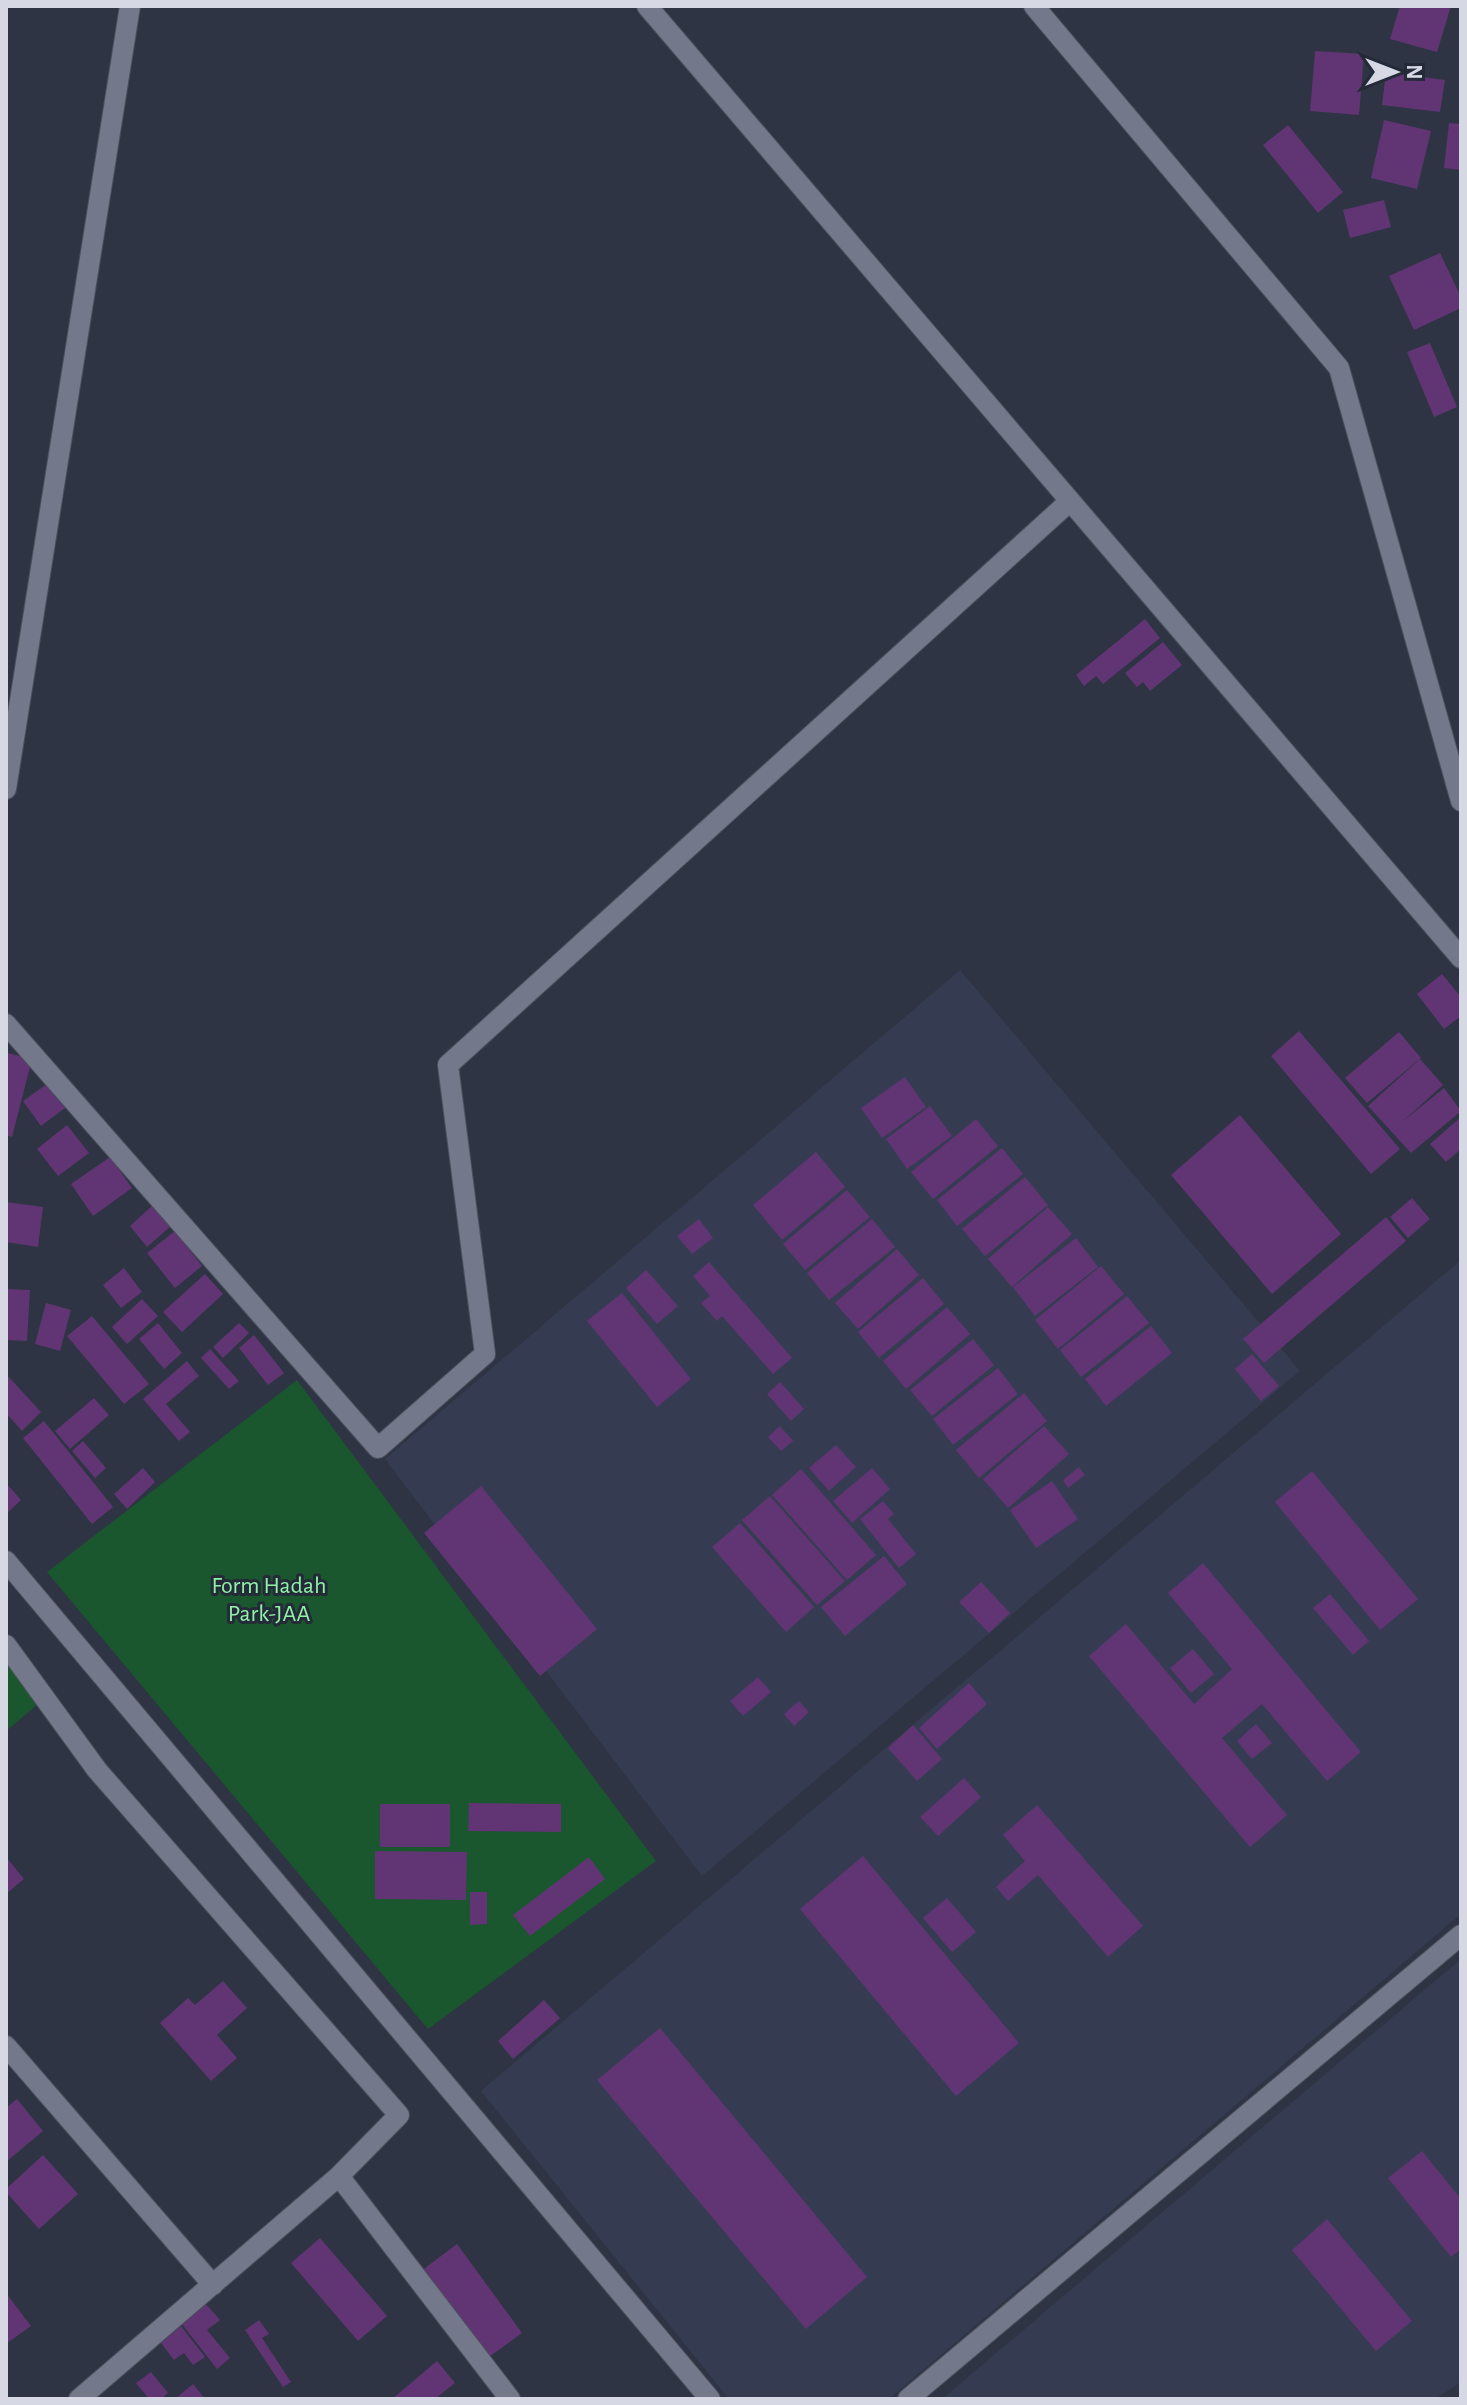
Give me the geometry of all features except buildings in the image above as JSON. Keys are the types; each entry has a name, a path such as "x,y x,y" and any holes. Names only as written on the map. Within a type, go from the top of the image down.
{"street":[{"path":"6,789 130,6"},
{"path":"647,6 1461,958"},
{"path":"1034,6 1339,368 1461,801"},
{"path":"6,1024 378,1448 485,1354 448,1065 1070,501"},
{"path":"6,1561 710,2399"},
{"path":"6,1645 97,1770 399,2115 339,2176 213,2285 104,2391 79,2399"},
{"path":"908,2399 1461,1935"},
{"path":"6,2046 213,2285"},
{"path":"339,2176 510,2399"}],"shaded area":[{"path":"960,970 1300,1371 702,1876 385,1459"},
{"path":"1461,1260 1461,1914 889,2399 729,2399 481,2091"},
{"path":"1461,1959 1461,2382 1435,2399 942,2399"}],"green space":[{"name":"Form Hadah Park-JAA","path":"297,1380 656,1861 428,2029 47,1572"},
{"path":"6,1649 44,1699 6,1731"}]}
